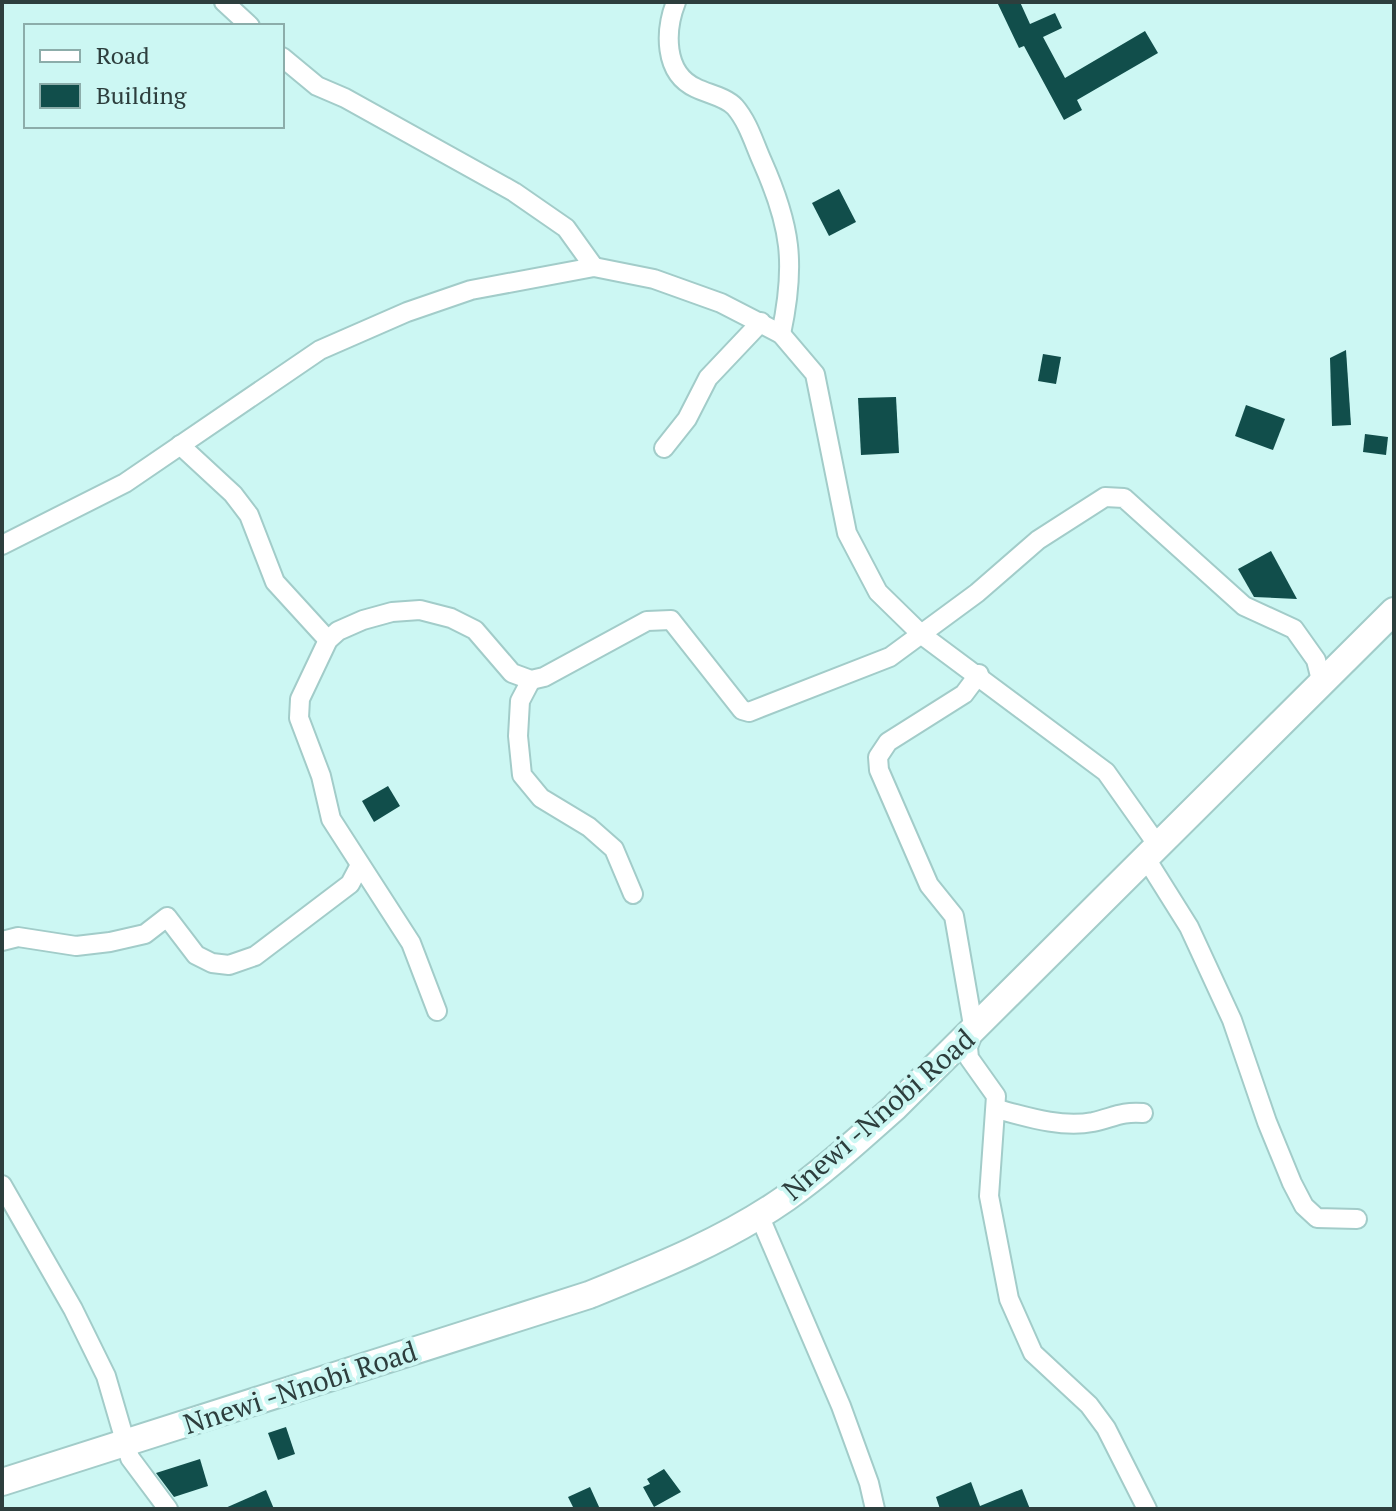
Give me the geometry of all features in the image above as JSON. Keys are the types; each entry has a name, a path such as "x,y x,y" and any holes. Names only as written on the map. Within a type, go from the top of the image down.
{"main road":[{"name":"Nnewi -Nnobi Road","path":"2,1482 589,1295 673,1261 759,1215 830,1164 894,1108 1153,854 1394,611"}],"street":[{"path":"224,2 248,24"},
{"path":"676,2 667,24 669,50 676,70 692,87 733,104 748,127 778,195 790,241 792,271 781,334"},
{"path":"284,59 317,86 358,105 514,192 566,228 594,267"},
{"path":"2,545 125,483 320,350 407,312 471,290 594,267 654,279 721,303 761,322 781,334 815,374 847,533 878,592 922,635 979,674 1106,772 1153,854 1232,1020 1267,1122 1304,1206 1317,1218 1357,1219"},
{"path":"664,448 687,419 708,378 761,322"},
{"path":"180,445 233,494 249,515 275,582 328,640"},
{"path":"437,1011 411,943 359,867 331,819 299,718 300,699 328,640 363,620 392,612 420,610 451,618 475,630 512,673 531,680 544,677 647,621 659,618 671,620 742,710 749,712 890,657 922,635 1038,540 1105,497 1124,498 1244,606 1294,629 1316,660 1322,684"},
{"path":"979,674 964,694 888,742 878,757 879,770 929,885 954,916 974,1031 968,1047 969,1058 996,1096 989,1196 1009,1299 1033,1353 1098,1416 1147,1509"},
{"path":"531,680 520,701 518,736 522,775 541,798 589,827 614,849 633,894"},
{"path":"2,941 18,937 76,946 110,942 145,934 167,917 196,955 212,963 229,965 255,956 350,884 359,867"},
{"path":"997,1109 1055,1123 1093,1122 1124,1111 1143,1113"},
{"path":"2,1185 106,1376 125,1443 137,1471 168,1509"},
{"path":"759,1215 841,1406 869,1483 875,1509"}],"building":[{"path":"997,2 1020,2 1030,24 1055,13 1062,28 1043,37 1065,78 1145,31 1158,53 1077,100 1082,110 1064,120 1024,46 1019,48"},
{"path":"839,189 856,222 829,236 812,203"},
{"path":"1346,350 1351,425 1332,426 1330,358"},
{"path":"1043,354 1061,357 1056,384 1038,381"},
{"path":"896,397 899,453 861,455 858,398"},
{"path":"1246,405 1285,419 1273,450 1235,436"},
{"path":"1365,434 1388,437 1386,455 1363,452"},
{"path":"1271,551 1297,599 1254,597 1238,569"},
{"path":"388,786 400,806 374,822 362,801"},
{"path":"286,1427 295,1454 278,1460 268,1433"},
{"path":"200,1459 208,1486 174,1497 156,1473"},
{"path":"664,1469 681,1492 654,1507 643,1487 650,1484 647,1479"},
{"path":"971,1482 980,1506 1022,1489 1030,1509 940,1509 936,1497"},
{"path":"590,1487 600,1509 574,1509 568,1497"},
{"path":"266,1490 274,1509 223,1509"}]}
